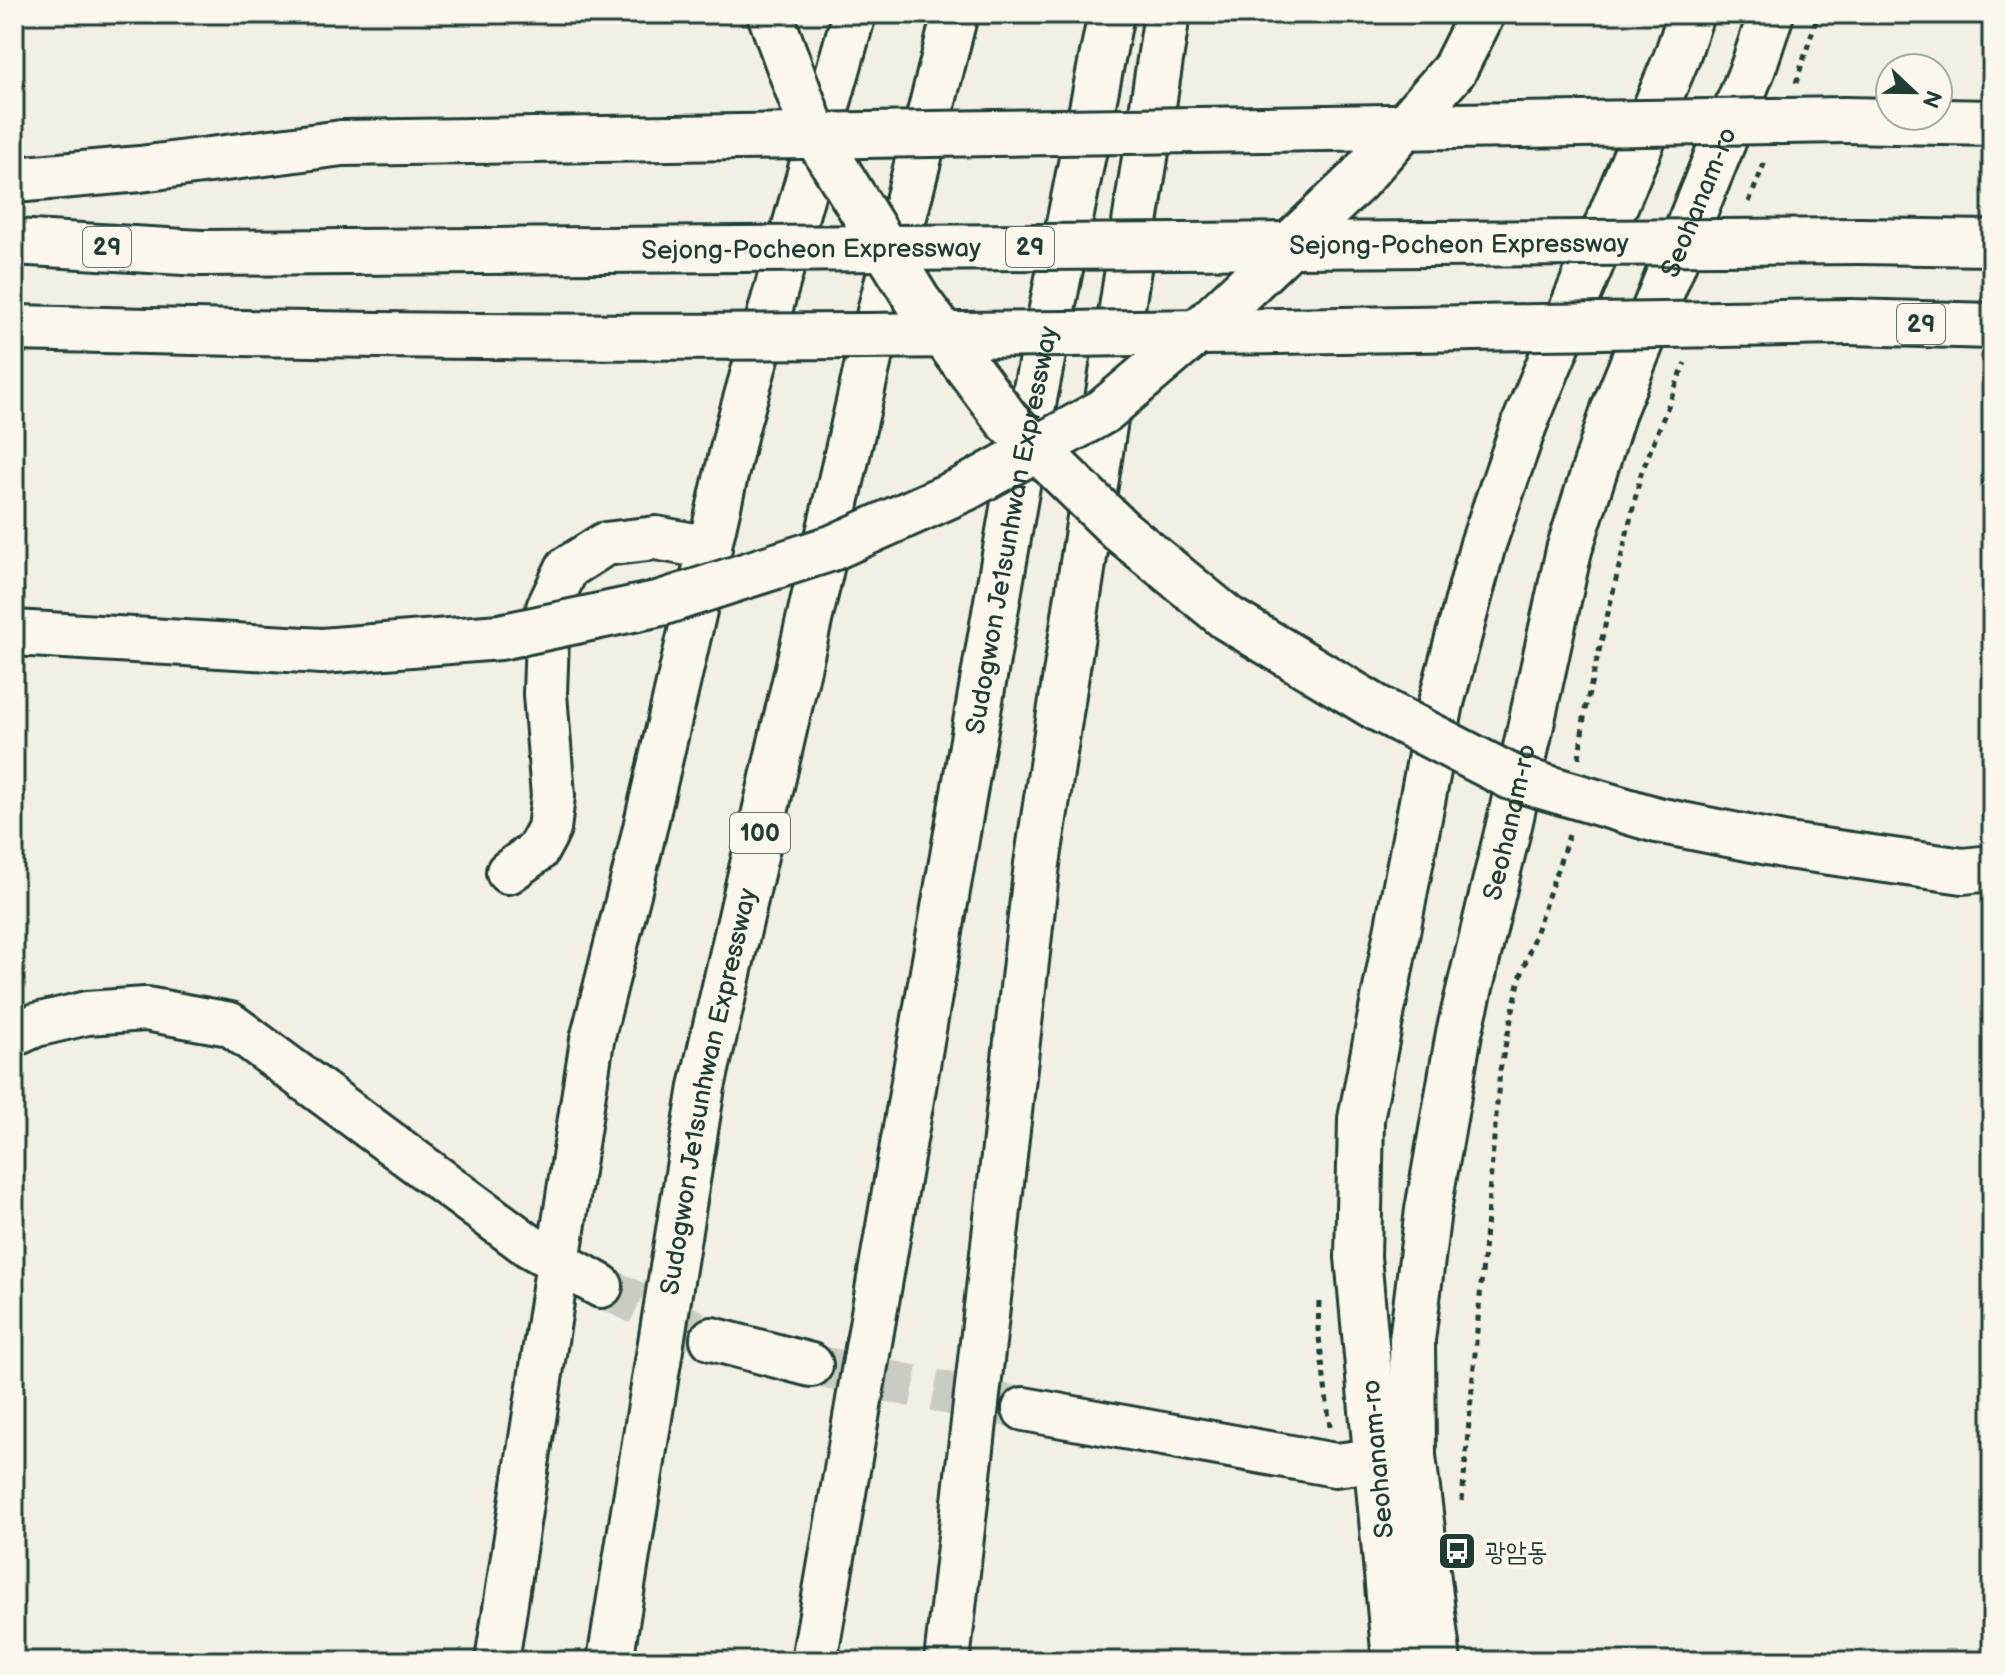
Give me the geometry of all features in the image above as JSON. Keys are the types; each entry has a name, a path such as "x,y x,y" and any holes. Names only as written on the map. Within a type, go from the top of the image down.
{"main road":[{"path":"770,14 813,131 918,301 1007,420 1120,530 1227,618 1377,708 1511,777 1657,820 1788,846 1963,871 1992,868"},
{"name":"Sudogwon Je1sunhwan Expressway","path":"610,1661 702,1087 877,324 955,14"},
{"name":"Sudogwon Je1sunhwan Expressway","path":"814,1661 1019,474 1111,14"},
{"path":"947,1661 1037,864 1167,14"},
{"path":"14,633 322,651 500,637 661,603 832,548 964,489 1104,411 1210,321 1357,181 1454,70 1482,14"},
{"name":"Seohanam-ro","path":"1438,1661 1358,1257 1361,1119 1441,703 1483,544 1524,425 1676,59 1691,14"},
{"name":"Seohanam-ro","path":"1395,1661 1396,1458 1428,1210 1459,1033 1510,821 1569,550 1614,409 1753,68 1771,14"},
{"path":"14,180 140,169 342,143 1845,120 1992,123"},
{"name":"Sejong-Pocheon Expressway","path":"14,242 201,253 1859,241 1992,243"},
{"name":"29","path":"14,328 406,337 795,338 1850,322 1992,326"}],"lane":[{"path":"497,1661 592,1040 638,858 737,428 854,14"},
{"path":"508,872 537,851 549,829 553,796 545,694 548,608 567,568 605,544 656,538 710,548"},
{"path":"14,1035 36,1025 87,1013 146,1009 230,1024 528,1245 601,1286"},
{"path":"712,1339 811,1365"},
{"path":"1024,1409 1335,1465 1396,1458"}],"tunnel":[{"path":"601,1286 712,1339"},
{"path":"811,1365 1024,1409"}],"place":[{"name":"광암동","path":"1457,1551"}]}
